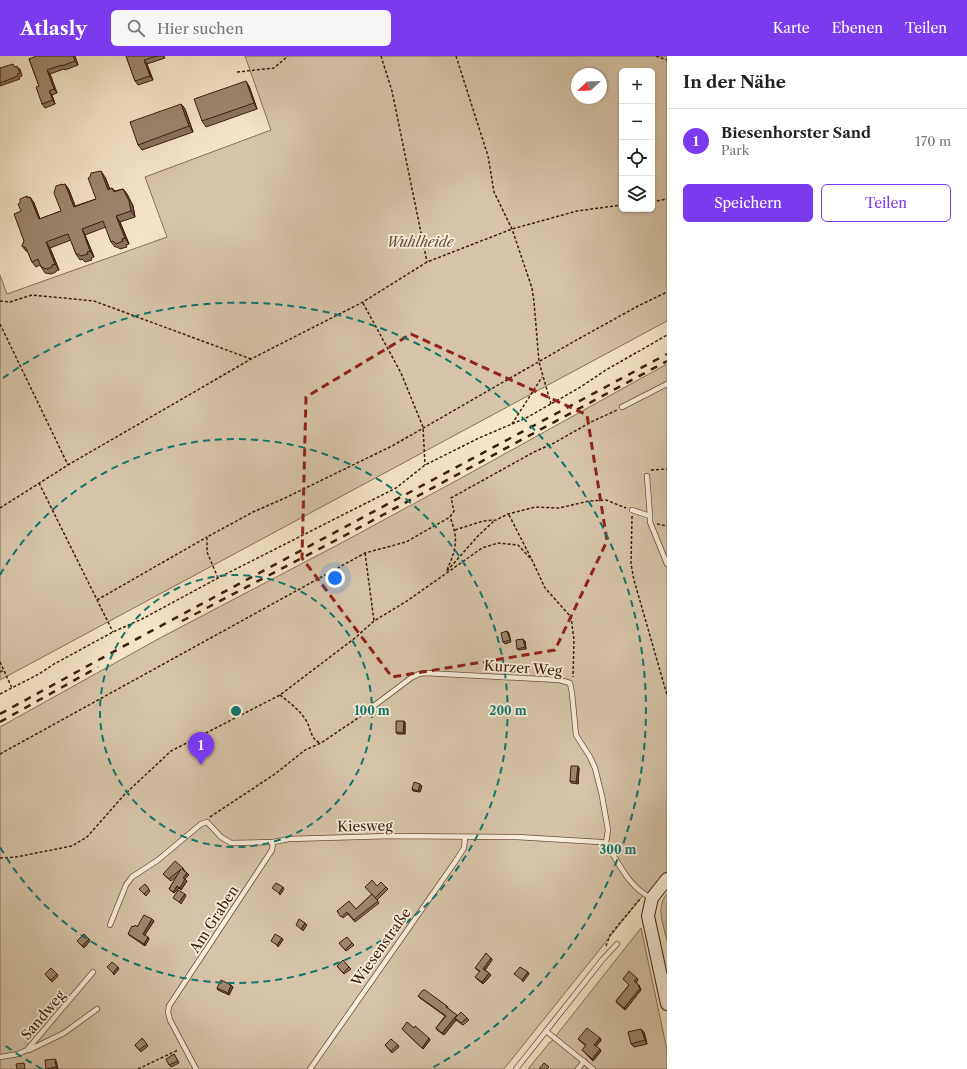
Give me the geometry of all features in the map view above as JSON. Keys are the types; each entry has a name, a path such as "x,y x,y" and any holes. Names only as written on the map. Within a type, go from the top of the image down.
{"street":[{"path":"667,879 648,897 648,916 667,1004"}],"lane":[{"path":"622,407 667,384"},
{"path":"647,476 650,522 667,564"},
{"path":"632,510 650,516"},
{"name":"Kurzer Weg","path":"368,711 418,674 559,680 570,683 576,735 592,762 602,796 608,830 606,843"},
{"path":"110,925 126,885 132,877 158,860 201,824 207,822"},
{"name":"Kiesweg","path":"207,822 221,837 231,843 273,842 289,839 382,836 517,837 606,843"},
{"name":"Wiesenstraße","path":"310,1069 455,862 464,848 465,837"},
{"name":"Am Graben","path":"185,1047 170,1020 168,1012 169,1006 272,850 273,842"},
{"path":"606,843 632,884 648,897"},
{"path":"516,1069 603,959 617,944"},
{"name":"Sandweg","path":"0,1057 18,1054 27,1050 93,972"},
{"path":"27,1050 64,1033 97,1009"},
{"path":"546,1031 593,1069"},
{"path":"185,1047 196,1069"},
{"path":"578,1069 584,1061"}],"path":[{"path":"237,72 274,68 288,56"},
{"path":"381,56 392,91 427,262"},
{"path":"456,56 488,156 494,192 512,229 532,288 539,362 542,377 551,404"},
{"path":"656,56 667,60"},
{"path":"655,201 667,199"},
{"path":"0,508 39,483 251,359 363,302 427,262 512,229 577,211 619,206"},
{"path":"96,600 253,512 386,450 423,427 605,324 667,292"},
{"path":"0,301 10,302 32,295 94,301 251,359"},
{"path":"363,302 401,373 423,427 425,465"},
{"path":"0,324 68,466"},
{"path":"0,694 39,674 54,664 113,632 142,619 218,578 396,488 425,465 479,438 526,418 667,335"},
{"path":"512,424 542,377"},
{"path":"0,754 365,553 406,542 450,517 454,511 451,498 534,452 554,444 591,422 622,407"},
{"path":"647,476 650,470 667,469"},
{"path":"39,483 113,632"},
{"path":"446,573 478,536 496,520 508,514 535,507 559,508 589,501 606,500 632,510 631,564 634,580 667,695"},
{"path":"508,514 532,559 545,588 571,617 574,640 572,693"},
{"path":"446,573 455,550 455,530 450,517"},
{"path":"455,530 484,521 496,520"},
{"path":"207,537 207,552 218,578"},
{"path":"0,858 16,857 72,846 87,837 124,795 170,751 280,695 355,638 374,621 406,601 482,548 498,543 518,545 532,559"},
{"path":"365,553 374,621"},
{"path":"0,662 12,688"},
{"path":"0,672 4,670"},
{"path":"280,695 293,706 307,723 309,730 316,741 321,743"},
{"path":"207,822 210,817 275,774 305,750 321,743 368,711"},
{"path":"603,959 610,935 648,897"},
{"path":"138,1069 185,1047"}],"highlighted area":[{"path":"411,334 587,415 607,541 555,650 392,677 302,558 306,397"}],"green space":[{"name":"Wuhlheide","path":"245,56 667,56 667,321 0,680 0,275 7,294 167,237 145,177 271,130"},
{"path":"667,364 667,872 650,892 645,893 504,1069 0,1069 0,727 160,638 463,477"},
{"path":"667,894 667,941 661,911 663,899"},
{"path":"641,928 667,1050 667,1069 528,1069 551,1042"}],"building":[{"path":"36,56 73,56 75,61 47,70 54,89 49,91 53,100 42,104 36,87 39,86 29,59"},
{"path":"126,56 157,56 144,60 150,76 135,81"},
{"path":"13,64 15,67 17,66 20,73 17,74 18,76 0,83 0,68"},
{"path":"246,81 254,103 202,121 194,99"},
{"path":"181,104 189,126 138,145 130,122"},
{"path":"101,171 108,190 112,188 114,192 123,189 129,201 131,211 116,216 125,238 122,239 123,241 116,244 113,241 111,242 103,221 82,229 90,251 87,252 88,254 81,256 76,254 68,234 46,242 55,264 52,265 52,267 47,269 41,267 38,259 32,262 26,248 22,246 24,241 14,214 21,211 18,204 20,203 20,199 27,196 27,198 30,197 39,219 61,211 54,193 56,186 65,184 74,207 96,199 88,178 90,177 91,173"},
{"path":"507,631 510,640 503,642 501,633"},
{"path":"523,639 525,647 517,649 516,640"},
{"path":"396,721 404,721 403,733 396,732"},
{"path":"571,766 578,766 576,782 570,781"},
{"path":"414,782 420,784 418,791 412,789"},
{"path":"175,861 187,873 183,878 185,879 180,888 177,886 173,892 169,889 181,869 169,879 163,874"},
{"path":"372,880 377,886 381,882 386,887 375,898 365,887"},
{"path":"276,883 283,887 279,893 272,888"},
{"path":"145,884 149,889 144,894 139,889"},
{"path":"178,890 185,894 179,902 173,898"},
{"path":"372,894 378,901 354,920 347,912 341,917 337,911 349,901 356,909"},
{"path":"144,915 152,919 143,934 148,937 144,944 128,934 132,926 134,927 135,925 137,927"},
{"path":"299,919 305,923 301,929 296,925"},
{"path":"84,934 89,939 82,946 77,941"},
{"path":"275,934 282,938 277,945 271,941"},
{"path":"347,937 352,943 345,950 339,943"},
{"path":"486,953 491,958 483,969 489,973 482,982 475,977 480,971 475,968"},
{"path":"343,960 349,967 343,973 337,966"},
{"path":"112,962 118,967 113,973 107,967"},
{"path":"520,967 528,972 522,980 514,974"},
{"path":"51,968 57,974 51,980 45,974"},
{"path":"629,971 637,978 634,981 640,988 624,1008 616,1001 629,985 623,979"},
{"path":"221,980 231,985 228,993 217,988"},
{"path":"423,990 447,1006 446,1007 457,1015 442,1033 436,1028 446,1016 418,996"},
{"path":"461,1012 467,1018 461,1023 455,1018"},
{"path":"407,1022 414,1028 415,1026 429,1038 422,1048 402,1029"},
{"path":"587,1028 600,1038 594,1045 600,1049 592,1059 582,1050 586,1045 578,1039"},
{"path":"641,1029 645,1040 631,1044 628,1032"},
{"path":"142,1038 147,1044 139,1050 135,1045"},
{"path":"391,1039 398,1045 391,1051 385,1045"},
{"path":"174,1054 178,1061 169,1065 166,1059"},
{"path":"55,1059 56,1067 46,1069 45,1060"},
{"path":"24,1063 25,1069 17,1069 16,1064"},
{"path":"544,1063 549,1067 547,1069 539,1069"}],"railway":[{"path":"0,714 667,354"},
{"path":"182,621 342,537 667,361"},
{"path":"0,722 98,667"}],"place":[{"name":"Biesenhorster Sand","path":"201,765"}]}
